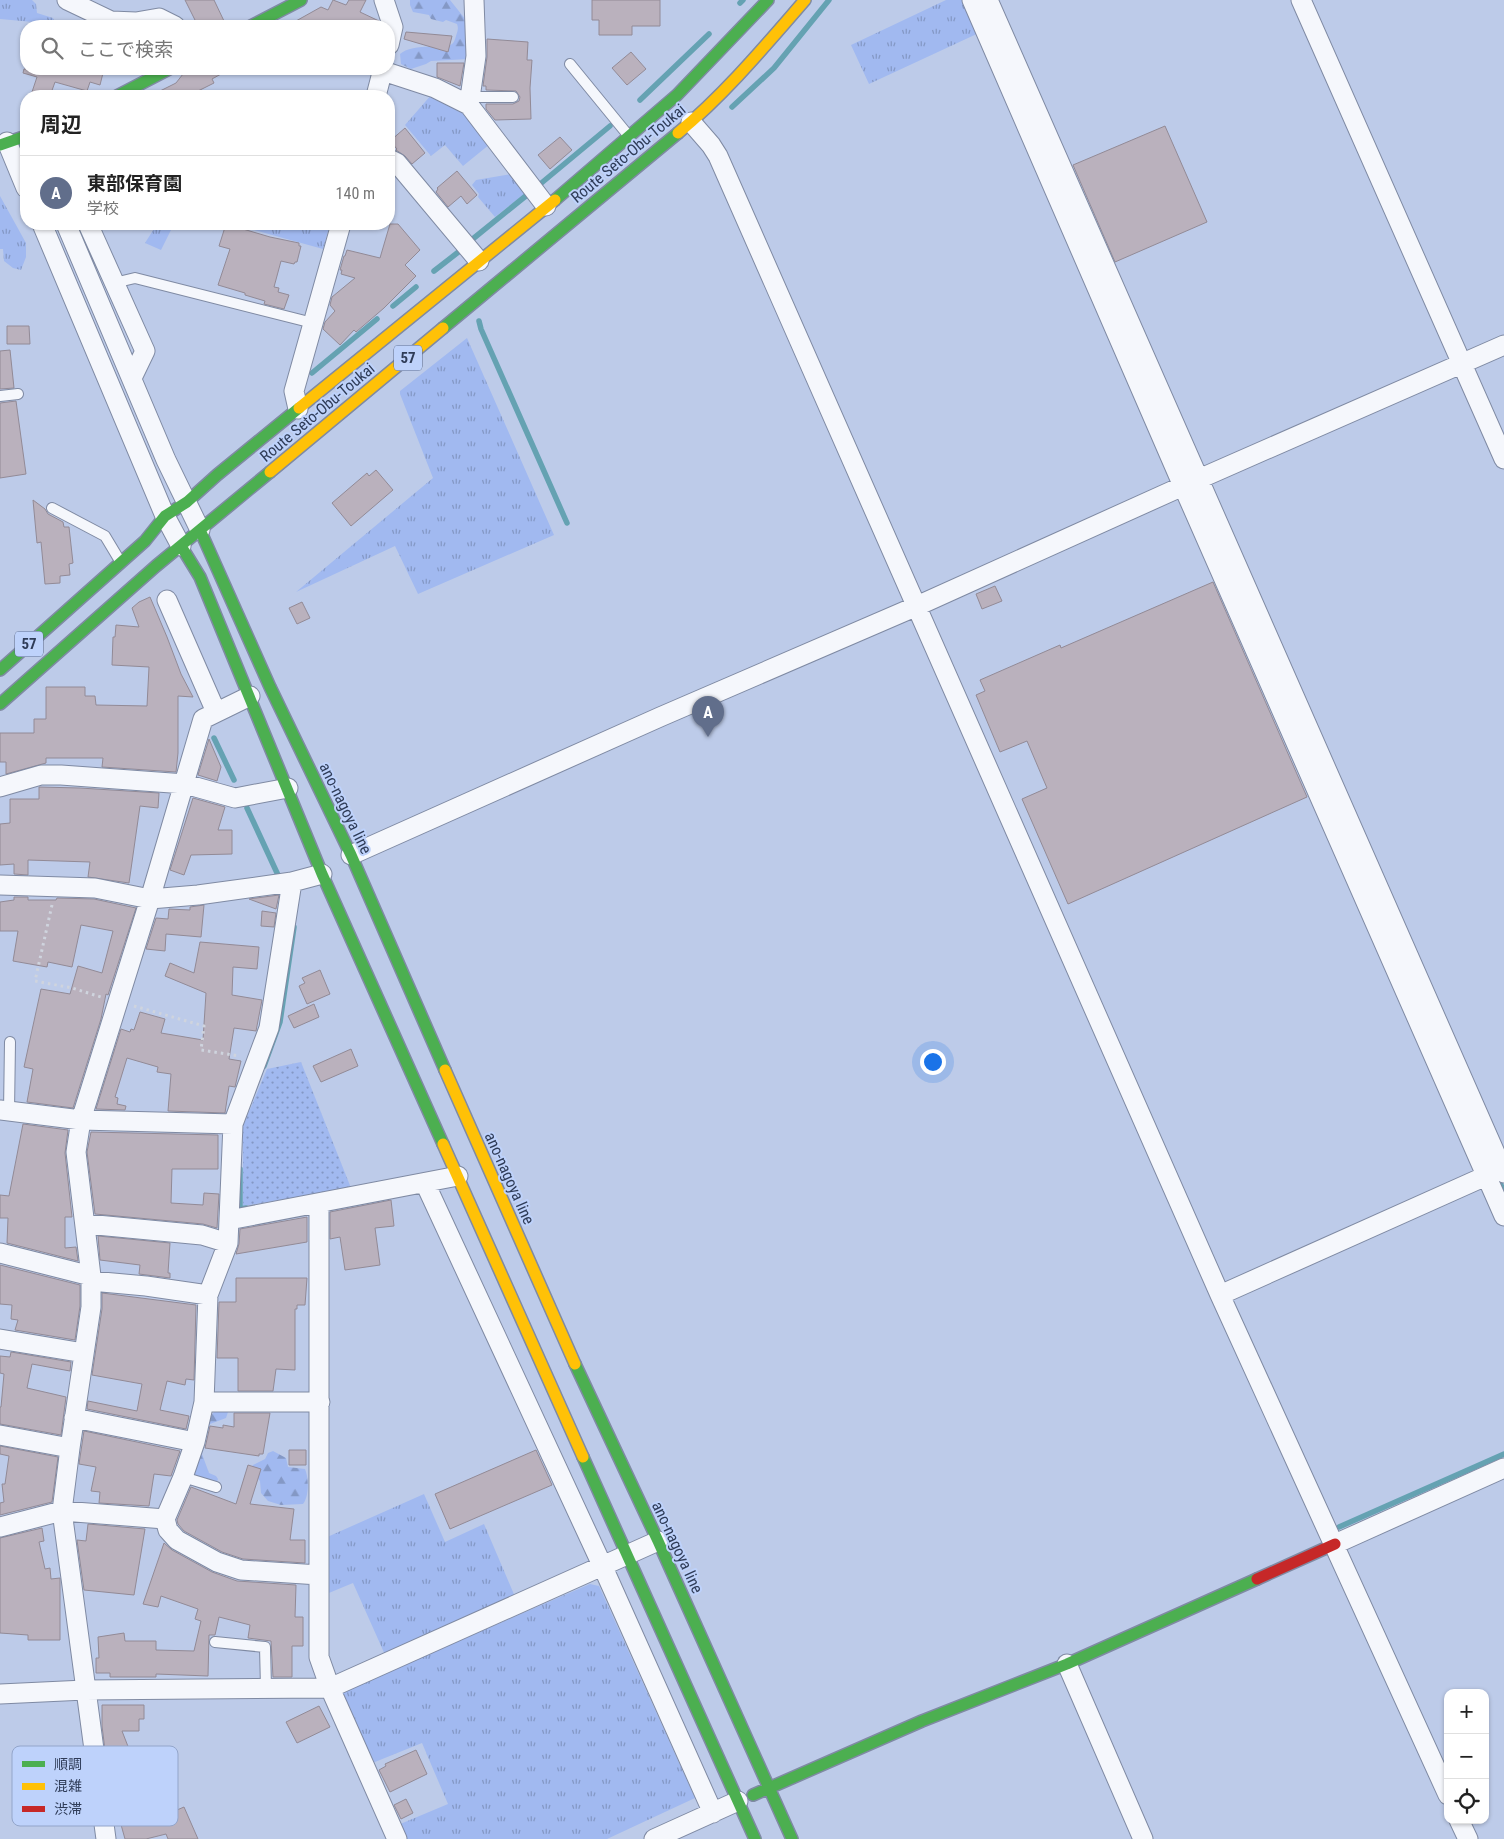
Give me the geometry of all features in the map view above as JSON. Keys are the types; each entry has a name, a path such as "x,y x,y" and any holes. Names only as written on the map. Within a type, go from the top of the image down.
{"main road":[{"path":"263,20 302,0"},
{"name":"Route Seto-Obu-Toukai","path":"0,670 145,541 165,516 187,502 479,262 677,95 768,0"},
{"name":"Route Seto-Obu-Toukai","path":"0,704 181,546 691,122 759,53 804,0"},
{"path":"129,90 157,75"},
{"path":"4,144 20,138"},
{"name":"ano-nagoya line","path":"200,530 270,687 351,855 551,1312 658,1541 792,1839"},
{"path":"181,546 200,577 322,874 755,1839"},
{"path":"738,1801 922,1721 1067,1664 1335,1544"}],"street":[{"path":"67,0 109,20"},
{"path":"384,0 391,20"},
{"path":"469,101 476,56 474,0"},
{"path":"972,0 1191,482 1499,1172 1504,1216"},
{"path":"988,0 1191,482"},
{"path":"1301,0 1504,459"},
{"path":"148,20 159,18 163,20"},
{"path":"395,74 469,101 546,206"},
{"path":"378,90 382,75"},
{"path":"691,122 718,156 1220,1296 1335,1544 1444,1786"},
{"path":"4,144 20,176"},
{"path":"395,162 479,262"},
{"path":"45,230 165,516 181,546"},
{"path":"69,230 166,460 200,530"},
{"path":"91,230 145,350 132,378"},
{"path":"298,409 294,391 338,230"},
{"path":"351,855 1504,345"},
{"path":"167,600 216,712"},
{"path":"93,1746 62,1511 91,1307 91,1279 86,1224 76,1152 81,1120 185,784 203,718 250,696"},
{"path":"0,787 41,775 61,775 185,784 235,798 288,788"},
{"path":"0,885 95,888 150,899 292,882 322,874"},
{"path":"292,882 269,1028 233,1124 228,1243 208,1296 204,1402 195,1442 183,1477 165,1519 168,1530 177,1540 217,1562 241,1570 319,1575"},
{"path":"4,1110 81,1120 233,1124"},
{"path":"1220,1296 1499,1172"},
{"path":"229,1220 458,1176"},
{"path":"425,1182 602,1565 712,1813"},
{"path":"319,1203 319,1657 330,1688 397,1839"},
{"path":"86,1224 202,1235 228,1243"},
{"path":"0,1253 91,1279 208,1296"},
{"path":"0,1339 84,1353"},
{"path":"204,1402 320,1402"},
{"path":"74,1418 195,1442"},
{"path":"0,1435 70,1448"},
{"path":"1335,1544 1504,1468"},
{"path":"0,1527 62,1511 165,1519"},
{"path":"0,1694 85,1690 330,1688 658,1541"},
{"path":"1067,1664 1143,1839"},
{"path":"654,1839 738,1801"},
{"path":"1461,1824 1468,1839"},
{"path":"104,1826 106,1839"}],"lane":[{"path":"570,64 629,136"},
{"path":"469,101 513,97"},
{"path":"114,283 134,278 313,323"},
{"path":"0,396 18,394"},
{"path":"52,508 105,536 121,562"},
{"path":"4,1110 10,1042"},
{"path":"183,1477 216,1487"},
{"path":"215,1642 265,1647 266,1688"}],"green space":[{"path":"0,0 32,0 36,4 37,13 53,18 54,20 20,21 0,19"},
{"path":"410,0 450,0 470,25 469,59 431,61 411,69 401,64 400,54 407,50 451,45 458,30 457,24 446,20 443,22 431,19 429,15 413,12"},
{"path":"946,0 966,0 981,32 869,84 851,45"},
{"path":"432,94 466,112 490,144 463,166 445,145 431,156 405,125"},
{"path":"512,174 527,192 495,217 478,197 479,194 472,185 476,180"},
{"path":"0,196 26,243 26,257 21,270 13,268 4,261 3,249 0,249"},
{"path":"153,230 171,230 161,250 145,243"},
{"path":"254,230 328,230 323,249"},
{"path":"467,338 554,535 418,594 395,546 296,592 433,478 400,391"},
{"path":"301,1062 351,1188 243,1206 243,1126 267,1069"},
{"path":"223,1408 228,1412 226,1418 210,1424 202,1454 209,1473 216,1476 217,1482 192,1475 207,1421 214,1412"},
{"path":"273,1451 286,1458 288,1467 305,1469 308,1487 303,1504 281,1505 268,1501 261,1493 260,1481 250,1470 253,1465 265,1459 268,1453"},
{"path":"424,1494 445,1542 484,1524 516,1599 386,1657 353,1583 324,1595 325,1538"},
{"path":"590,1584 599,1586 695,1798 607,1839 404,1839 398,1825 448,1804 422,1743 370,1764 339,1693"}],"building":[{"path":"185,0 214,0 224,20 195,20"},
{"path":"333,0 346,5 349,0 366,0 360,12 377,20 298,20 321,7 328,10"},
{"path":"592,0 660,0 660,26 632,26 632,35 599,35 599,20 592,20"},
{"path":"406,32 452,36 448,52 404,39"},
{"path":"487,39 528,42 527,60 532,60 530,88 531,119 495,120 486,109 486,104 513,104 519,101 520,97 516,91 486,90 486,86 483,86 487,57"},
{"path":"631,52 646,69 627,85 612,68"},
{"path":"437,63 464,63 460,86 437,77"},
{"path":"30,75 102,75 100,85 90,82 87,90 55,82 52,90 33,90 37,77"},
{"path":"182,75 219,75 212,79 214,83 200,90 162,90 176,83"},
{"path":"1165,126 1207,222 1115,262 1073,165"},
{"path":"405,128 425,153 412,164 396,150 395,137"},
{"path":"560,137 572,150 550,169 538,155"},
{"path":"457,171 477,195 467,204 461,196 448,207 436,192 437,188"},
{"path":"395,224 398,224 420,250 405,265 416,276 384,308 356,332 354,330 340,345 323,329 325,322 335,311 330,305 332,297 355,278 341,274 342,270 340,270 344,256 347,250 380,258 388,230 395,230"},
{"path":"224,230 246,230 299,243 299,246 301,246 297,262 294,264 281,261 274,287 279,288 278,292 289,295 284,309 264,304 265,301 218,285 230,249 219,246"},
{"path":"7,326 29,326 30,344 7,344"},
{"path":"10,350 14,388 0,389 0,351"},
{"path":"16,401 26,474 0,478 0,403"},
{"path":"376,470 393,490 351,526 332,503 367,473 369,476"},
{"path":"33,500 45,509 48,514 63,522 64,527 69,527 73,563 69,564 70,575 60,576 60,583 45,584 41,542 37,543"},
{"path":"1213,582 1307,797 1068,904 1022,799 1047,788 1027,741 1000,752 976,695 985,691 980,680 1060,645 1061,648"},
{"path":"995,586 1002,601 982,609 976,594"},
{"path":"150,597 181,674 193,697 178,696 176,772 102,767 103,758 46,758 46,763 6,774 6,762 0,762 0,733 34,733 34,719 46,719 46,687 85,687 85,696 95,696 96,705 147,706 149,667 112,665 113,637 115,637 116,625 139,627 132,608"},
{"path":"302,602 310,618 297,624 289,608"},
{"path":"209,739 221,767 217,781 198,775"},
{"path":"39,787 159,793 158,808 140,806 129,883 88,877 90,862 28,860 28,875 14,874 14,864 0,865 0,824 10,823 10,799 39,799"},
{"path":"193,798 225,807 218,830 232,830 232,854 191,855 184,875 170,870"},
{"path":"279,895 276,909 249,899"},
{"path":"14,897 28,897 28,900 56,900 57,898 94,899 136,908 108,995 106,994 101,1019 73,1108 27,1102 33,1069 24,1067 41,989 70,994 78,966 102,973 113,931 81,925 72,967 48,962 47,967 13,961 18,931 0,931 0,902 14,900"},
{"path":"204,905 201,937 166,934 165,951 146,949 156,918 168,919 169,909 190,910 190,907"},
{"path":"262,911 276,913 274,927 261,926"},
{"path":"200,942 259,947 257,969 233,967 232,995 262,1000 256,1031 234,1028 229,1059 241,1061 235,1087 229,1086 225,1113 168,1111 171,1074 157,1072 158,1067 127,1058 115,1097 118,1098 117,1104 126,1106 125,1110 96,1109 121,1029 130,1032 131,1029 134,1030 140,1012 165,1019 161,1033 203,1040 206,993 165,976 170,963 194,973"},
{"path":"320,970 330,994 307,1004 299,986 305,983 302,978"},
{"path":"314,1004 319,1017 294,1028 288,1016"},
{"path":"351,1049 358,1066 321,1082 313,1066"},
{"path":"23,1124 68,1130 65,1153 72,1217 65,1217 65,1248 76,1247 78,1261 7,1243 8,1218 0,1218 0,1195 9,1196"},
{"path":"91,1132 218,1135 218,1169 172,1169 171,1203 203,1205 204,1193 219,1194 217,1228 203,1224 95,1214 87,1152"},
{"path":"391,1200 394,1226 375,1228 380,1265 345,1270 340,1237 330,1239 330,1212"},
{"path":"307,1217 307,1242 236,1254 240,1229"},
{"path":"98,1236 170,1243 168,1273 170,1273 170,1278 139,1274 140,1265 100,1260"},
{"path":"0,1265 80,1285 80,1306 75,1340 15,1330 18,1320 11,1319 12,1305 0,1304"},
{"path":"236,1278 307,1278 305,1305 297,1305 297,1309 295,1309 295,1370 276,1369 273,1391 238,1391 238,1358 217,1358 219,1302 236,1302"},
{"path":"102,1293 196,1305 194,1380 186,1379 185,1385 167,1381 160,1410 189,1416 186,1429 87,1409 88,1401 137,1411 142,1384 92,1375 102,1309"},
{"path":"11,1352 71,1362 70,1371 32,1364 27,1388 66,1397 61,1435 0,1424 4,1374 0,1373 0,1356 10,1357"},
{"path":"234,1413 270,1413 263,1454 259,1454 259,1456 205,1448 210,1426 223,1428 223,1425 234,1427"},
{"path":"84,1431 180,1451 171,1476 154,1474 149,1506 99,1503 100,1492 91,1491 96,1467 79,1464"},
{"path":"0,1446 58,1457 52,1502 0,1515 0,1503 4,1502 2,1484 5,1484 9,1456 0,1454"},
{"path":"289,1450 306,1450 306,1465 289,1465"},
{"path":"536,1450 552,1485 450,1529 435,1494"},
{"path":"248,1465 261,1469 250,1504 294,1509 290,1540 305,1540 305,1563 243,1559 222,1552 184,1531 178,1524 177,1520 191,1487 236,1504"},
{"path":"88,1524 145,1529 134,1595 84,1590 77,1540 86,1541"},
{"path":"42,1528 44,1541 39,1542 45,1569 50,1568 51,1579 60,1578 60,1640 28,1640 28,1635 0,1633 0,1538"},
{"path":"164,1543 172,1550 212,1572 237,1581 296,1585 295,1617 303,1617 303,1646 292,1646 292,1677 273,1677 271,1641 248,1638 250,1625 219,1617 215,1635 209,1635 208,1676 156,1674 156,1677 110,1677 110,1673 96,1673 96,1658 99,1658 98,1637 124,1633 125,1641 156,1641 156,1650 194,1651 201,1621 195,1619 198,1609 161,1596 158,1607 143,1604"},
{"path":"102,1705 144,1705 144,1719 139,1719 139,1731 122,1731 128,1746 104,1746"},
{"path":"319,1706 330,1727 297,1743 286,1722"},
{"path":"416,1750 427,1774 390,1792 379,1770 386,1766 385,1764"},
{"path":"406,1799 413,1813 401,1819 394,1805"},
{"path":"184,1807 198,1839 168,1839 166,1834 146,1839 125,1839 121,1826 178,1826 178,1810"}],"waterway":[{"path":"740,3 743,0"},
{"path":"732,107 774,68 829,0"},
{"path":"640,100 709,34"},
{"path":"539,185 610,126"},
{"path":"469,242 527,195"},
{"path":"434,271 461,250"},
{"path":"393,306 416,287"},
{"path":"312,373 377,319"},
{"path":"479,321 567,523"},
{"path":"214,738 234,780"},
{"path":"247,808 278,875"},
{"path":"264,1066 280,1022 294,927"},
{"path":"240,1169 240,1209 246,1208"},
{"path":"1499,1181 1504,1192"},
{"path":"1339,1527 1504,1454"}],"traffic: fast":[{"path":"263,20 301,0"},
{"path":"555,200 677,95 768,0"},
{"path":"129,90 157,75"},
{"path":"443,328 678,133"},
{"path":"0,145 20,138"},
{"path":"0,670 145,541 165,516 187,502 299,408"},
{"path":"0,704 156,566 270,472"},
{"path":"200,530 270,687 351,855 445,1070"},
{"path":"181,546 200,577 322,874 443,1144"},
{"path":"575,1364 658,1541 792,1839"},
{"path":"583,1457 755,1839"},
{"path":"753,1795 922,1721 1067,1664 1257,1579"}],"traffic: slow":[{"path":"678,133 728,86 805,0"},
{"path":"299,408 555,200"},
{"path":"270,472 443,328"},
{"path":"445,1070 575,1364"},
{"path":"443,1144 583,1457"}],"traffic: jam":[{"path":"1257,1579 1335,1544"}],"place":[{"name":"東部保育園","path":"708,737"}]}
